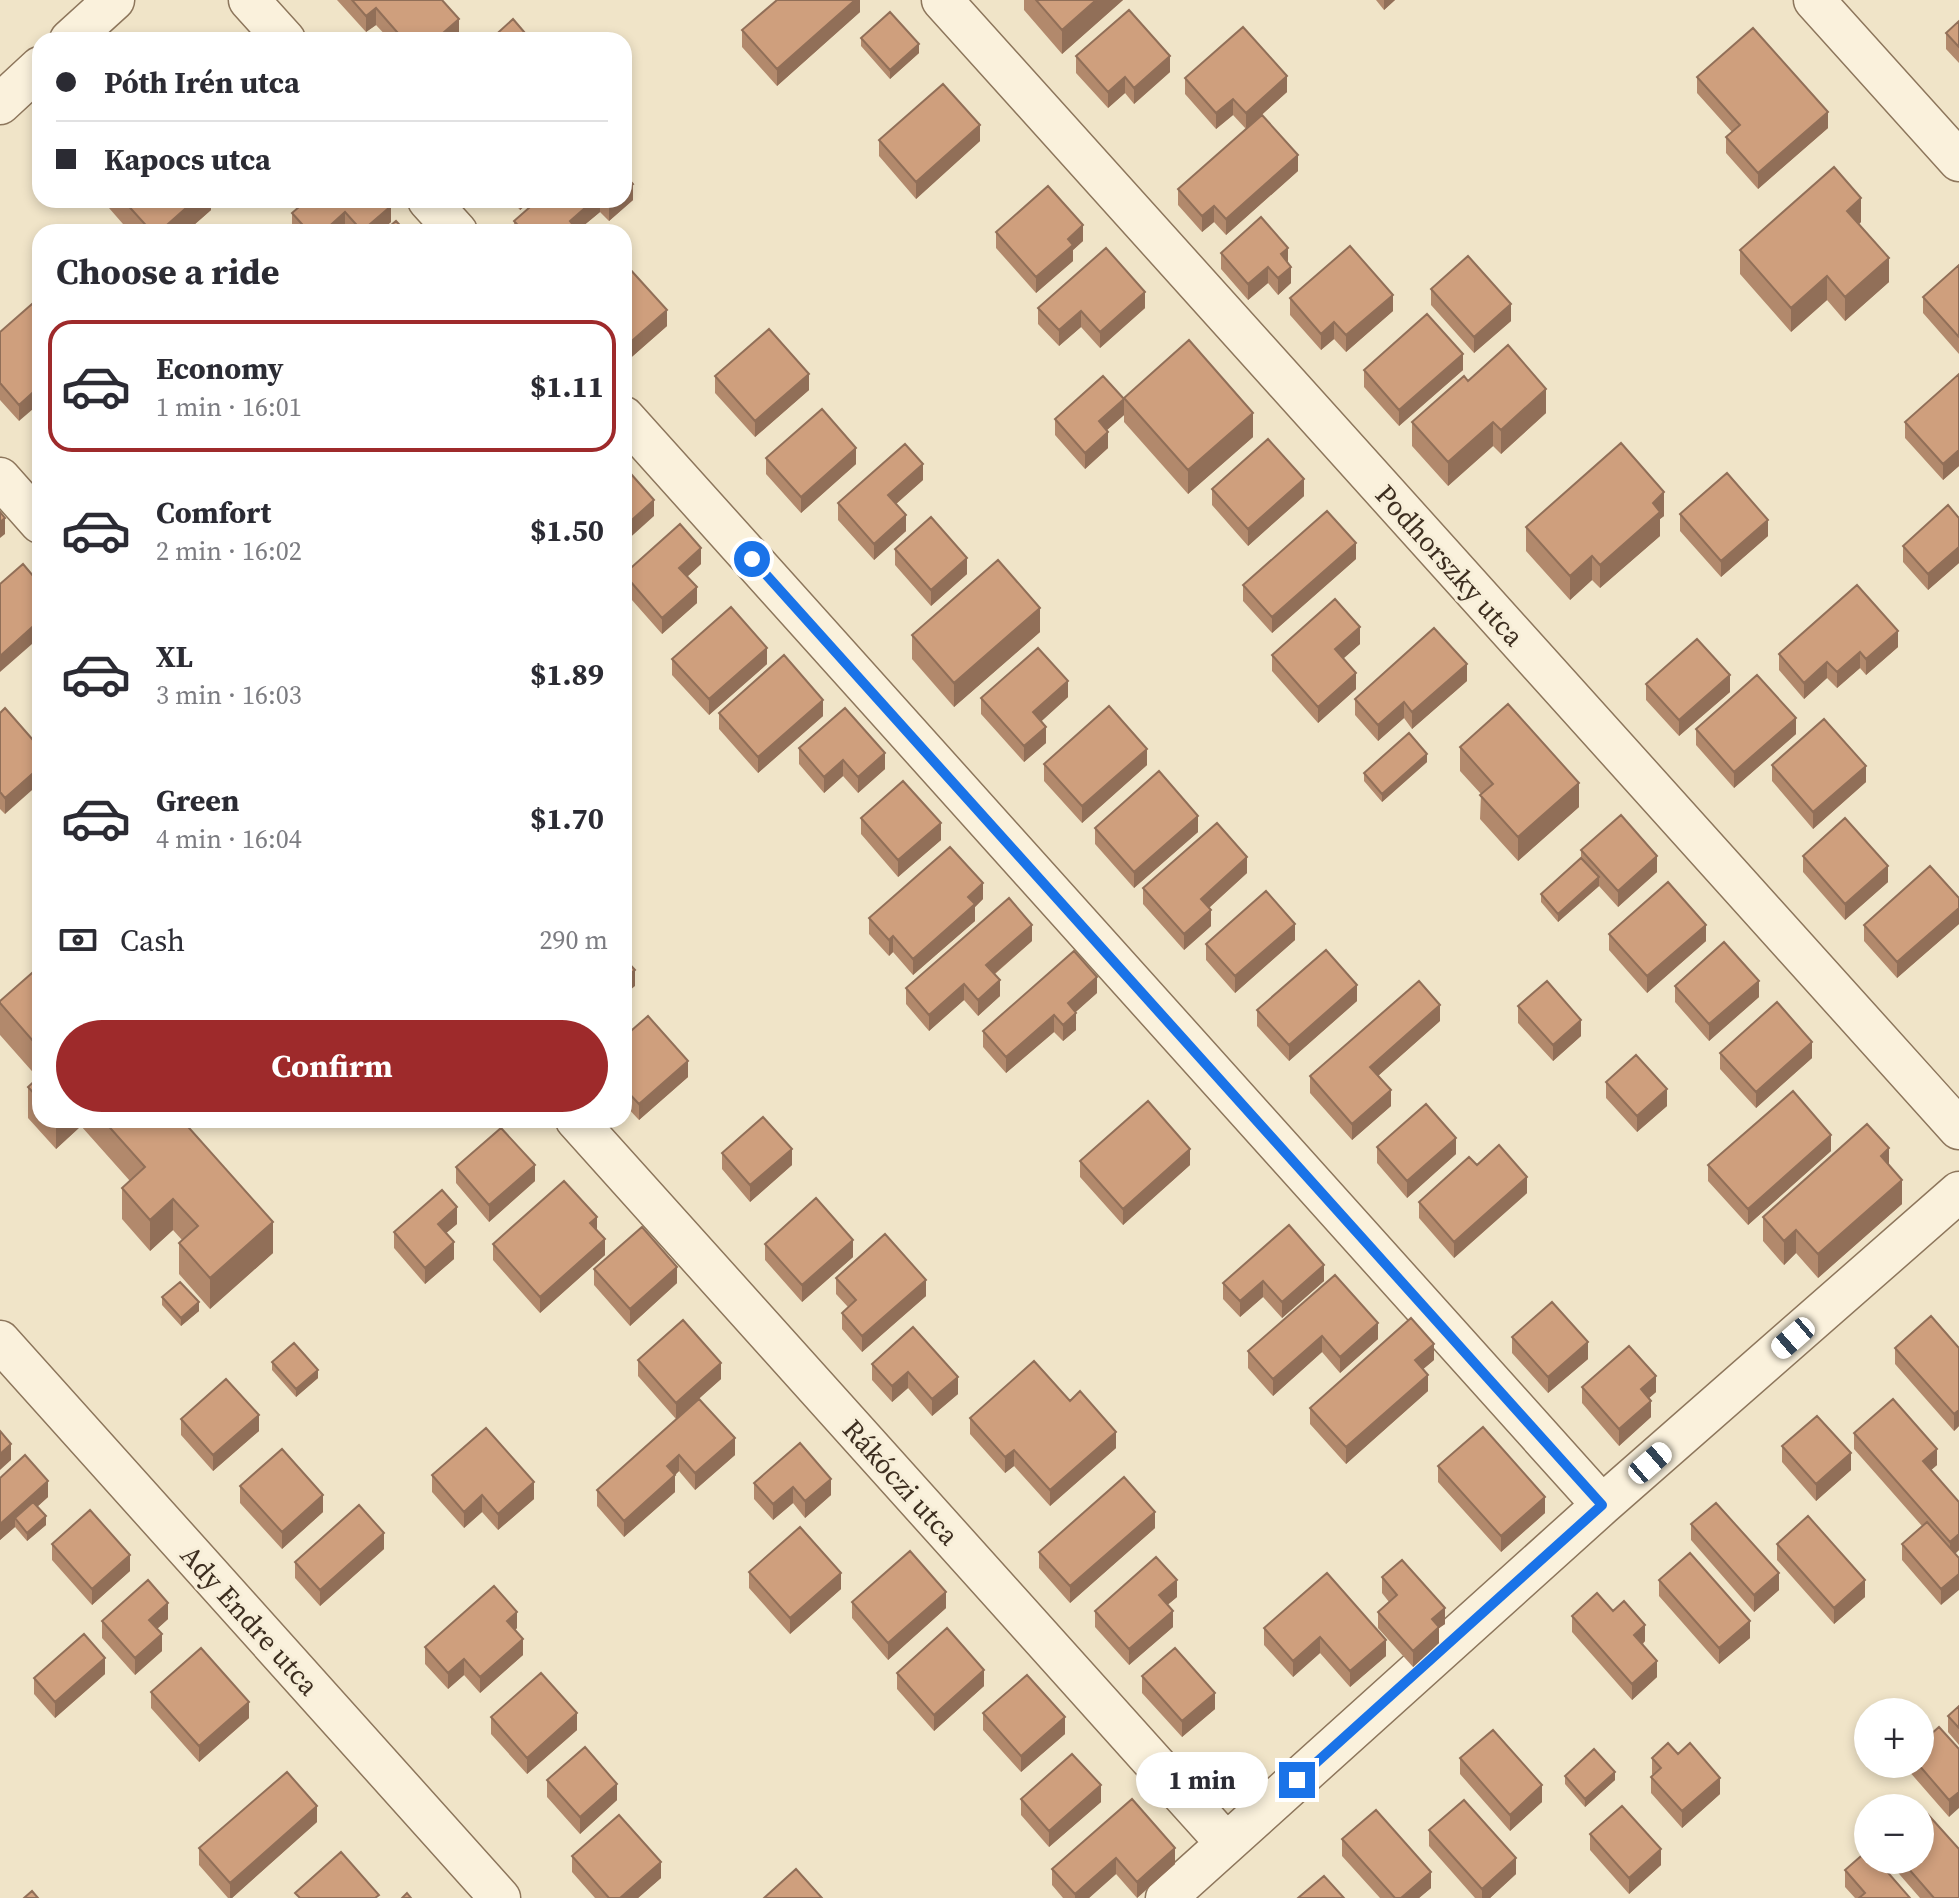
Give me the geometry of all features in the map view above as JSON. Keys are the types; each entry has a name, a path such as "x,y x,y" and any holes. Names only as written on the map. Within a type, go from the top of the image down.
{"street":[{"path":"79,32 114,0"},
{"path":"249,0 278,32"},
{"name":"Podhorszky utca","path":"942,0 1959,1129"},
{"path":"1814,0 1959,161"},
{"path":"0,104 32,74"},
{"path":"435,208 450,224"},
{"path":"632,426 1602,1505"},
{"path":"0,478 32,514"},
{"name":"Rákóczi utca","path":"583,1128 1226,1843"},
{"path":"1166,1898 1602,1505 1959,1192"},
{"name":"Ady Endre utca","path":"0,1341 500,1898"}],"building":[{"path":"352,0 442,0 459,19 444,32 397,32 376,8 366,16"},
{"path":"777,0 855,0 777,69 742,30"},
{"path":"1036,0 1096,0 1062,30"},
{"path":"1129,10 1170,56 1134,88 1125,77 1108,92 1076,56"},
{"path":"890,12 919,44 890,70 861,38"},
{"path":"513,19 524,32 499,32"},
{"path":"1959,21 1959,47 1946,33"},
{"path":"1243,27 1287,76 1246,113 1233,99 1216,113 1185,78"},
{"path":"1753,28 1828,112 1758,173 1726,137 1740,125 1697,77"},
{"path":"943,84 980,125 916,182 879,140"},
{"path":"1262,115 1298,155 1226,219 1214,206 1202,216 1178,189"},
{"path":"1834,167 1861,198 1847,211 1889,258 1845,297 1827,276 1791,308 1740,250"},
{"path":"1048,186 1083,225 1068,239 1073,245 1036,277 996,232"},
{"path":"130,208 186,208 168,224 145,224"},
{"path":"298,208 389,208 370,224 356,224 345,212 332,224 302,224 292,213"},
{"path":"529,208 585,208 570,221 572,224 517,224 514,221"},
{"path":"1261,217 1288,248 1281,254 1291,267 1278,278 1268,267 1248,284 1221,253"},
{"path":"1350,246 1393,295 1346,335 1334,322 1321,334 1290,298"},
{"path":"1106,248 1145,292 1100,332 1081,311 1059,330 1038,308"},
{"path":"1468,256 1511,304 1474,337 1431,289"},
{"path":"1959,265 1959,337 1923,297"},
{"path":"632,271 667,310 632,341"},
{"path":"32,304 32,393 19,405 0,383 0,332"},
{"path":"1427,314 1463,354 1399,410 1364,370"},
{"path":"769,329 809,374 755,421 715,376"},
{"path":"1189,340 1253,413 1188,470 1124,398"},
{"path":"1508,345 1546,389 1501,430 1493,422 1448,462 1412,422 1464,376 1468,381"},
{"path":"1959,374 1959,450 1943,464 1905,422"},
{"path":"1103,376 1124,399 1099,421 1108,432 1085,453 1055,419"},
{"path":"822,409 856,448 801,497 766,458"},
{"path":"1268,439 1304,479 1248,529 1212,489"},
{"path":"1621,443 1664,492 1653,503 1660,512 1600,565 1592,556 1570,576 1526,527"},
{"path":"905,444 923,464 888,495 906,515 874,544 838,503"},
{"path":"1727,473 1768,520 1721,561 1680,514"},
{"path":"632,475 654,500 632,520"},
{"path":"1948,505 1959,518 1959,547 1928,574 1903,546"},
{"path":"1327,511 1356,543 1272,617 1243,585"},
{"path":"931,517 967,558 931,590 895,549"},
{"path":"680,524 701,548 679,568 697,587 662,618 632,583 632,567"},
{"path":"998,560 1040,608 954,683 912,635"},
{"path":"23,564 32,575 32,627 0,656 0,584"},
{"path":"1857,585 1898,631 1866,659 1860,652 1837,672 1827,662 1804,683 1779,654"},
{"path":"1335,599 1360,627 1335,649 1356,673 1318,707 1272,655"},
{"path":"731,607 767,648 709,699 672,659"},
{"path":"1434,628 1467,664 1412,712 1404,702 1378,725 1355,699"},
{"path":"1697,639 1730,675 1679,720 1646,684"},
{"path":"1038,648 1068,681 1033,712 1046,727 1024,746 981,698"},
{"path":"784,655 823,700 758,757 719,713"},
{"path":"1757,675 1796,718 1734,772 1696,729"},
{"path":"1508,704 1579,783 1518,837 1480,795 1493,784 1460,747"},
{"path":"1109,706 1147,749 1082,806 1044,764"},
{"path":"5,708 32,739 32,774 5,798 0,792 0,713"},
{"path":"845,708 885,753 858,777 843,760 824,777 799,748"},
{"path":"1824,719 1866,766 1813,812 1772,765"},
{"path":"1409,733 1427,754 1382,794 1364,773"},
{"path":"1159,771 1198,816 1134,872 1095,828"},
{"path":"903,781 941,823 898,860 861,818"},
{"path":"1621,815 1657,856 1618,891 1581,850"},
{"path":"1845,818 1888,866 1845,904 1803,856"},
{"path":"1217,823 1247,857 1201,899 1211,910 1184,934 1143,888"},
{"path":"950,847 983,883 968,897 975,904 913,959 893,936 889,940 869,918"},
{"path":"1581,858 1599,877 1558,914 1541,894"},
{"path":"1930,866 1959,898 1959,908 1897,962 1864,925"},
{"path":"1668,882 1706,925 1647,976 1609,934"},
{"path":"1266,891 1295,924 1235,976 1206,944"},
{"path":"1009,898 1032,925 986,965 1000,980 978,1000 964,984 929,1015 906,988"},
{"path":"1724,942 1759,981 1709,1024 1675,986"},
{"path":"1326,950 1357,985 1289,1045 1257,1010"},
{"path":"1074,951 1097,977 1068,1003 1076,1013 1063,1025 1054,1015 1006,1057 983,1031"},
{"path":"32,973 32,1040 0,1003"},
{"path":"1419,981 1440,1005 1370,1067 1391,1090 1352,1124 1310,1076"},
{"path":"1547,981 1581,1020 1553,1045 1518,1006"},
{"path":"1777,1002 1812,1042 1756,1092 1720,1053"},
{"path":"648,1016 688,1061 639,1104 632,1097 632,1030"},
{"path":"1636,1055 1667,1089 1637,1116 1606,1082"},
{"path":"1793,1091 1831,1135 1748,1209 1708,1165"},
{"path":"1148,1101 1190,1149 1123,1209 1080,1161"},
{"path":"1426,1104 1456,1138 1407,1181 1377,1147"},
{"path":"763,1117 792,1149 750,1185 722,1153"},
{"path":"1867,1124 1889,1148 1881,1156 1902,1180 1818,1254 1796,1230 1784,1241 1763,1217"},
{"path":"110,1128 189,1128 273,1222 210,1278 179,1243 198,1226 173,1199 150,1220 122,1188 145,1167"},
{"path":"501,1128 535,1165 489,1205 456,1167"},
{"path":"1499,1145 1527,1177 1454,1242 1419,1202 1469,1157 1477,1165"},
{"path":"564,1181 597,1217 590,1223 605,1239 540,1297 493,1244"},
{"path":"442,1190 457,1207 438,1224 454,1242 425,1268 394,1232"},
{"path":"816,1198 853,1240 802,1285 765,1244"},
{"path":"1289,1225 1324,1265 1282,1302 1263,1281 1240,1301 1223,1283"},
{"path":"642,1227 677,1267 630,1309 594,1269"},
{"path":"885,1234 926,1280 862,1336 842,1313 856,1300 836,1278"},
{"path":"1335,1275 1378,1323 1340,1357 1322,1336 1273,1379 1248,1351"},
{"path":"180,1282 199,1302 181,1318 162,1297"},
{"path":"1552,1302 1588,1342 1548,1377 1512,1337"},
{"path":"1931,1316 1959,1348 1959,1410 1954,1414 1895,1348"},
{"path":"1411,1318 1434,1344 1415,1360 1428,1375 1346,1447 1310,1408"},
{"path":"683,1320 721,1363 676,1403 638,1360"},
{"path":"913,1327 958,1377 932,1399 908,1372 892,1386 872,1364"},
{"path":"294,1343 318,1370 296,1389 272,1362"},
{"path":"1629,1346 1656,1376 1641,1389 1651,1401 1619,1429 1582,1387"},
{"path":"1034,1361 1070,1401 1080,1391 1116,1432 1050,1490 1014,1450 1005,1457 970,1418"},
{"path":"226,1379 259,1415 213,1455 181,1419"},
{"path":"699,1399 735,1438 695,1473 679,1455 667,1466 675,1475 624,1521 597,1490"},
{"path":"1893,1399 1937,1449 1923,1461 1959,1502 1959,1534 1950,1542 1854,1433"},
{"path":"1817,1416 1851,1453 1816,1484 1782,1446"},
{"path":"1483,1427 1545,1497 1501,1536 1438,1466"},
{"path":"486,1428 534,1482 498,1514 482,1495 464,1512 432,1475"},
{"path":"0,1431 11,1444 0,1454"},
{"path":"800,1443 831,1479 805,1501 793,1487 773,1504 754,1483"},
{"path":"282,1449 323,1495 282,1532 240,1486"},
{"path":"25,1455 48,1481 0,1524 0,1478"},
{"path":"1124,1477 1155,1512 1070,1586 1039,1552"},
{"path":"33,1502 46,1516 27,1533 15,1518"},
{"path":"1716,1503 1779,1573 1754,1595 1691,1524"},
{"path":"359,1505 384,1533 320,1590 295,1562"},
{"path":"90,1510 130,1555 92,1589 52,1544"},
{"path":"1808,1516 1865,1580 1834,1608 1777,1544"},
{"path":"1927,1522 1959,1558 1959,1574 1941,1589 1902,1544"},
{"path":"800,1527 841,1573 790,1618 749,1572"},
{"path":"910,1551 946,1592 888,1643 852,1602"},
{"path":"1690,1553 1750,1621 1719,1648 1659,1580"},
{"path":"1156,1557 1177,1580 1159,1595 1173,1611 1129,1649 1095,1611"},
{"path":"1402,1560 1445,1608 1432,1619 1439,1627 1413,1651 1378,1612 1397,1595 1382,1577"},
{"path":"1327,1573 1386,1640 1350,1671 1320,1637 1293,1661 1264,1628"},
{"path":"148,1580 168,1603 149,1620 162,1634 135,1658 102,1621"},
{"path":"494,1586 517,1612 507,1621 523,1639 480,1677 464,1659 448,1673 425,1647"},
{"path":"1597,1593 1613,1611 1624,1601 1645,1625 1634,1635 1657,1661 1632,1684 1572,1616"},
{"path":"947,1628 984,1670 934,1715 897,1673"},
{"path":"84,1634 105,1658 55,1702 34,1678"},
{"path":"201,1648 249,1702 199,1746 151,1692"},
{"path":"1175,1648 1215,1693 1182,1721 1142,1676"},
{"path":"541,1673 577,1713 527,1758 491,1717"},
{"path":"1027,1675 1065,1717 1021,1756 983,1713"},
{"path":"1959,1706 1959,1728 1948,1716"},
{"path":"1939,1727 1959,1749 1959,1792 1949,1800 1930,1778 1934,1778 1934,1731"},
{"path":"1493,1730 1542,1785 1510,1815 1460,1758"},
{"path":"1668,1743 1678,1754 1690,1743 1720,1778 1682,1811 1651,1777 1661,1768 1652,1758"},
{"path":"585,1747 617,1784 580,1817 547,1780"},
{"path":"1594,1749 1615,1772 1585,1799 1565,1776"},
{"path":"1072,1754 1101,1785 1049,1831 1021,1799"},
{"path":"287,1772 317,1806 230,1883 199,1848"},
{"path":"1132,1799 1175,1848 1137,1882 1116,1858 1075,1894 1052,1869"},
{"path":"1464,1800 1516,1858 1482,1889 1429,1830"},
{"path":"1622,1806 1661,1849 1629,1878 1590,1834"},
{"path":"1376,1810 1431,1872 1401,1898 1395,1898 1342,1839"},
{"path":"619,1815 661,1862 620,1898 609,1898 572,1856"},
{"path":"1934,1821 1959,1849 1959,1898 1934,1898 1913,1874 1934,1874"},
{"path":"341,1852 379,1895 375,1898 300,1898 295,1893"},
{"path":"1854,1862 1854,1874 1889,1874 1910,1898 1859,1898 1865,1893 1845,1870"},
{"path":"796,1869 822,1898 764,1898"},
{"path":"1324,1876 1344,1898 1298,1898"},
{"path":"32,1891 38,1898 24,1898"}],"route":[{"path":"752,559 1602,1505 1297,1780"}]}
